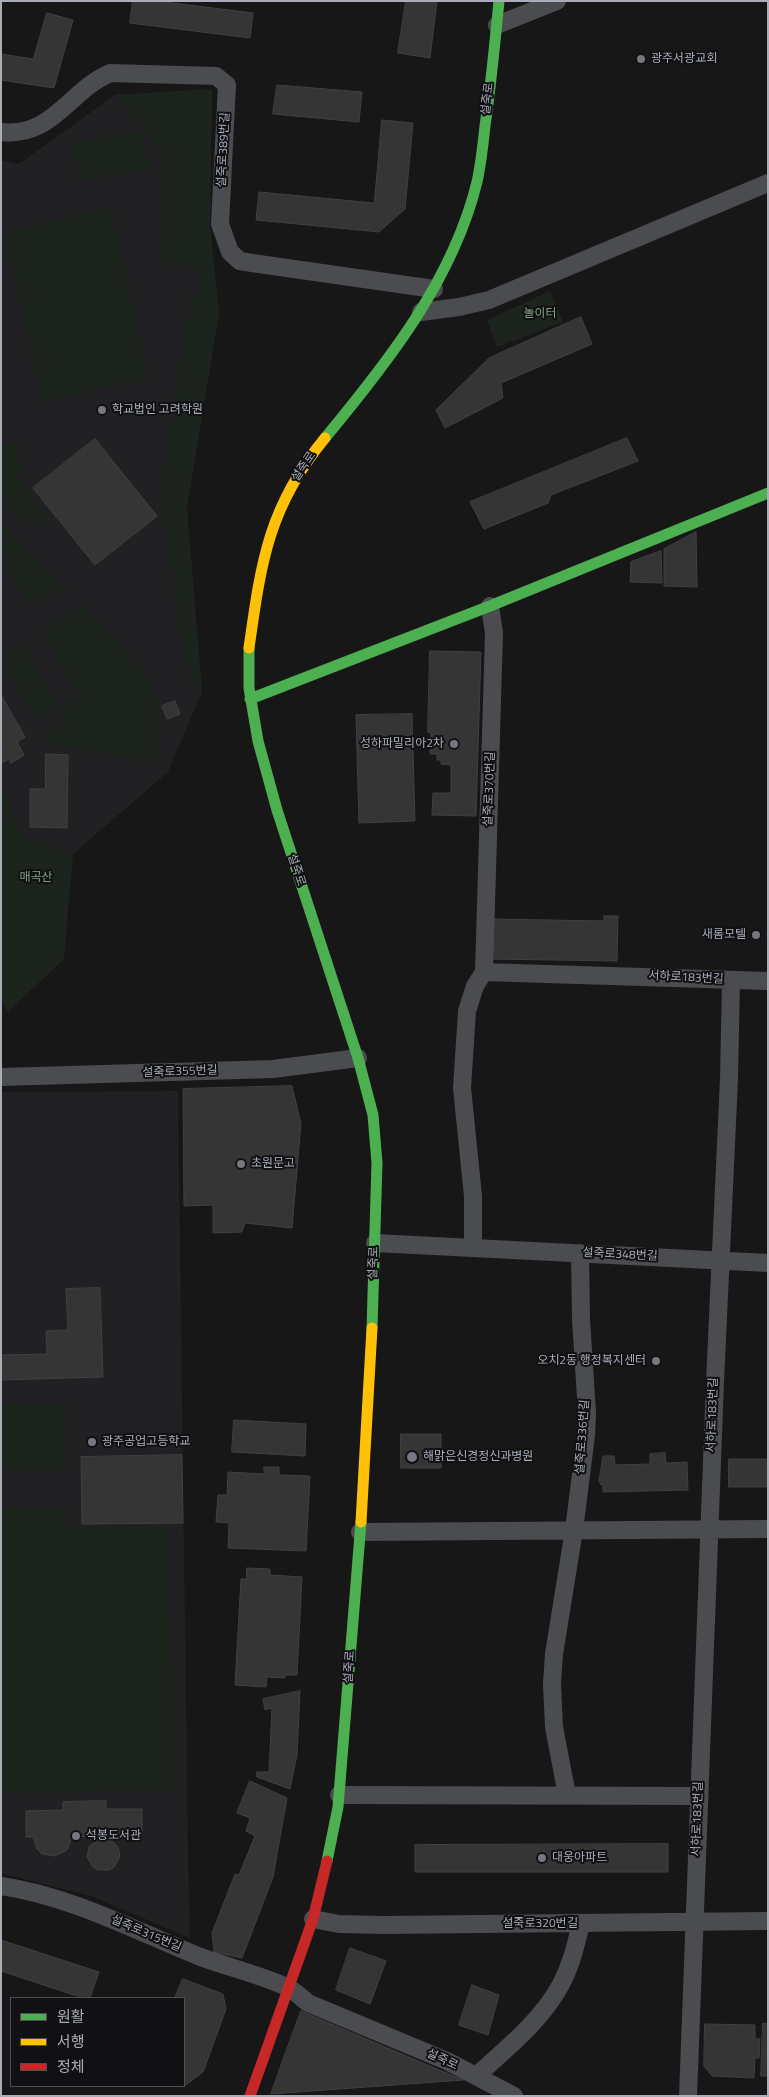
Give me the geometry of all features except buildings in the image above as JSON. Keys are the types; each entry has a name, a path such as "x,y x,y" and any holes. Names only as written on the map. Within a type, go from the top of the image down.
{"main road":[{"name":"설죽로","path":"250,2096 313,1919 330,1851 339,1795 360,1532 371,1355 377,1163 373,1115 358,1058 277,810 258,741 250,699 249,651 254,609 265,551 276,518 294,480 308,459 404,338 434,289 466,218 480,172 499,1"},
{"path":"250,699 490,606 768,493"}],"street":[{"path":"497,24 557,1"},
{"name":"설죽로389번길","path":"1,132 21,132 36,128 50,121 95,80 110,73 216,76 227,85 220,224 230,252 240,261 434,289"},
{"path":"421,312 459,307 489,300 768,183"},
{"name":"설죽로370번길","path":"484,972 494,633 490,606"},
{"path":"473,1248 473,1196 462,1088 467,1011 475,986 484,972"},
{"name":"서하로183번길","path":"484,972 671,976 731,980 729,1079 709,1529 688,2096"},
{"path":"731,980 768,981"},
{"name":"설죽로355번길","path":"1,1078 273,1069 358,1058"},
{"name":"설죽로348번길","path":"375,1243 768,1263"},
{"name":"설죽로336번길","path":"567,1795 554,1727 552,1684 554,1654 574,1530 587,1413 581,1319 580,1253"},
{"path":"360,1532 768,1529"},
{"path":"339,1795 699,1796"},
{"name":"설죽로315번길","path":"1,1886 42,1895 97,1914 198,1956 289,1988"},
{"name":"설죽로320번길","path":"313,1919 339,1924 384,1925 768,1921"},
{"path":"476,2076 514,2042 548,2004 560,1987 573,1958 581,1923"},
{"name":"설죽로","path":"289,1988 308,2003 447,2061 514,2096"}],"shaded area":[{"name":"학교법인 고려학원","path":"212,89 210,228 219,312 187,508 202,692 168,772 73,854 24,838 1,782 1,160 19,164 115,95"},
{"name":"광주공업고등학교","path":"178,1091 190,1938 91,1896 1,1873 1,1092"}],"green space":[{"path":"212,89 210,228 219,312 187,508 202,692 197,690 190,679 183,647 163,513 162,484 191,294 200,295 198,268 160,262 162,151 115,95"},
{"path":"142,130 150,168 79,182 72,143"},
{"path":"112,208 148,379 42,401 5,231"},
{"name":"놀이터","path":"550,291 563,322 497,347 487,320"},
{"path":"15,443 23,471 19,477 49,516 33,528 1,501 1,446"},
{"path":"1,523 66,588 29,608 1,557"},
{"path":"84,606 152,681 161,729 154,764 45,743 45,735 63,725 60,708 79,697 41,630"},
{"path":"24,645 59,707 36,720 1,658"},
{"name":"매곡산","path":"1,782 24,837 73,854 64,959 8,1012 1,1002"},
{"path":"66,1404 68,1470 1,1471 1,1405"},
{"path":"67,1508 68,1528 169,1526 174,1790 1,1794 1,1509"}],"traffic: fast":[{"path":"325,438 372,380 416,318 452,253 466,218 481,161 499,1"},
{"path":"250,699 490,606 768,493"},
{"path":"249,648 249,688 258,741 277,810 358,1058 373,1115 377,1163 372,1328"},
{"path":"327,1861 338,1807 361,1522"}],"traffic: slow":[{"path":"249,648 263,562 279,512 306,463 325,438"},
{"path":"361,1522 372,1328"}],"traffic: jam":[{"path":"250,2096 313,1919 327,1861"}],"place":[{"name":"광주서광교회","path":"641,59"},
{"name":"학교법인 고려학원","path":"102,410"},
{"name":"성하파밀리아2차","path":"454,744"},
{"name":"새롬모텔","path":"756,935"},
{"name":"초원문고","path":"241,1164"},
{"name":"오치2동 행정복지센터","path":"656,1361"},
{"name":"광주공업고등학교","path":"92,1442"},
{"name":"해맑은신경정신과병원","path":"412,1457"},
{"name":"석봉도서관","path":"76,1836"},
{"name":"대웅아파트","path":"542,1858"}]}
